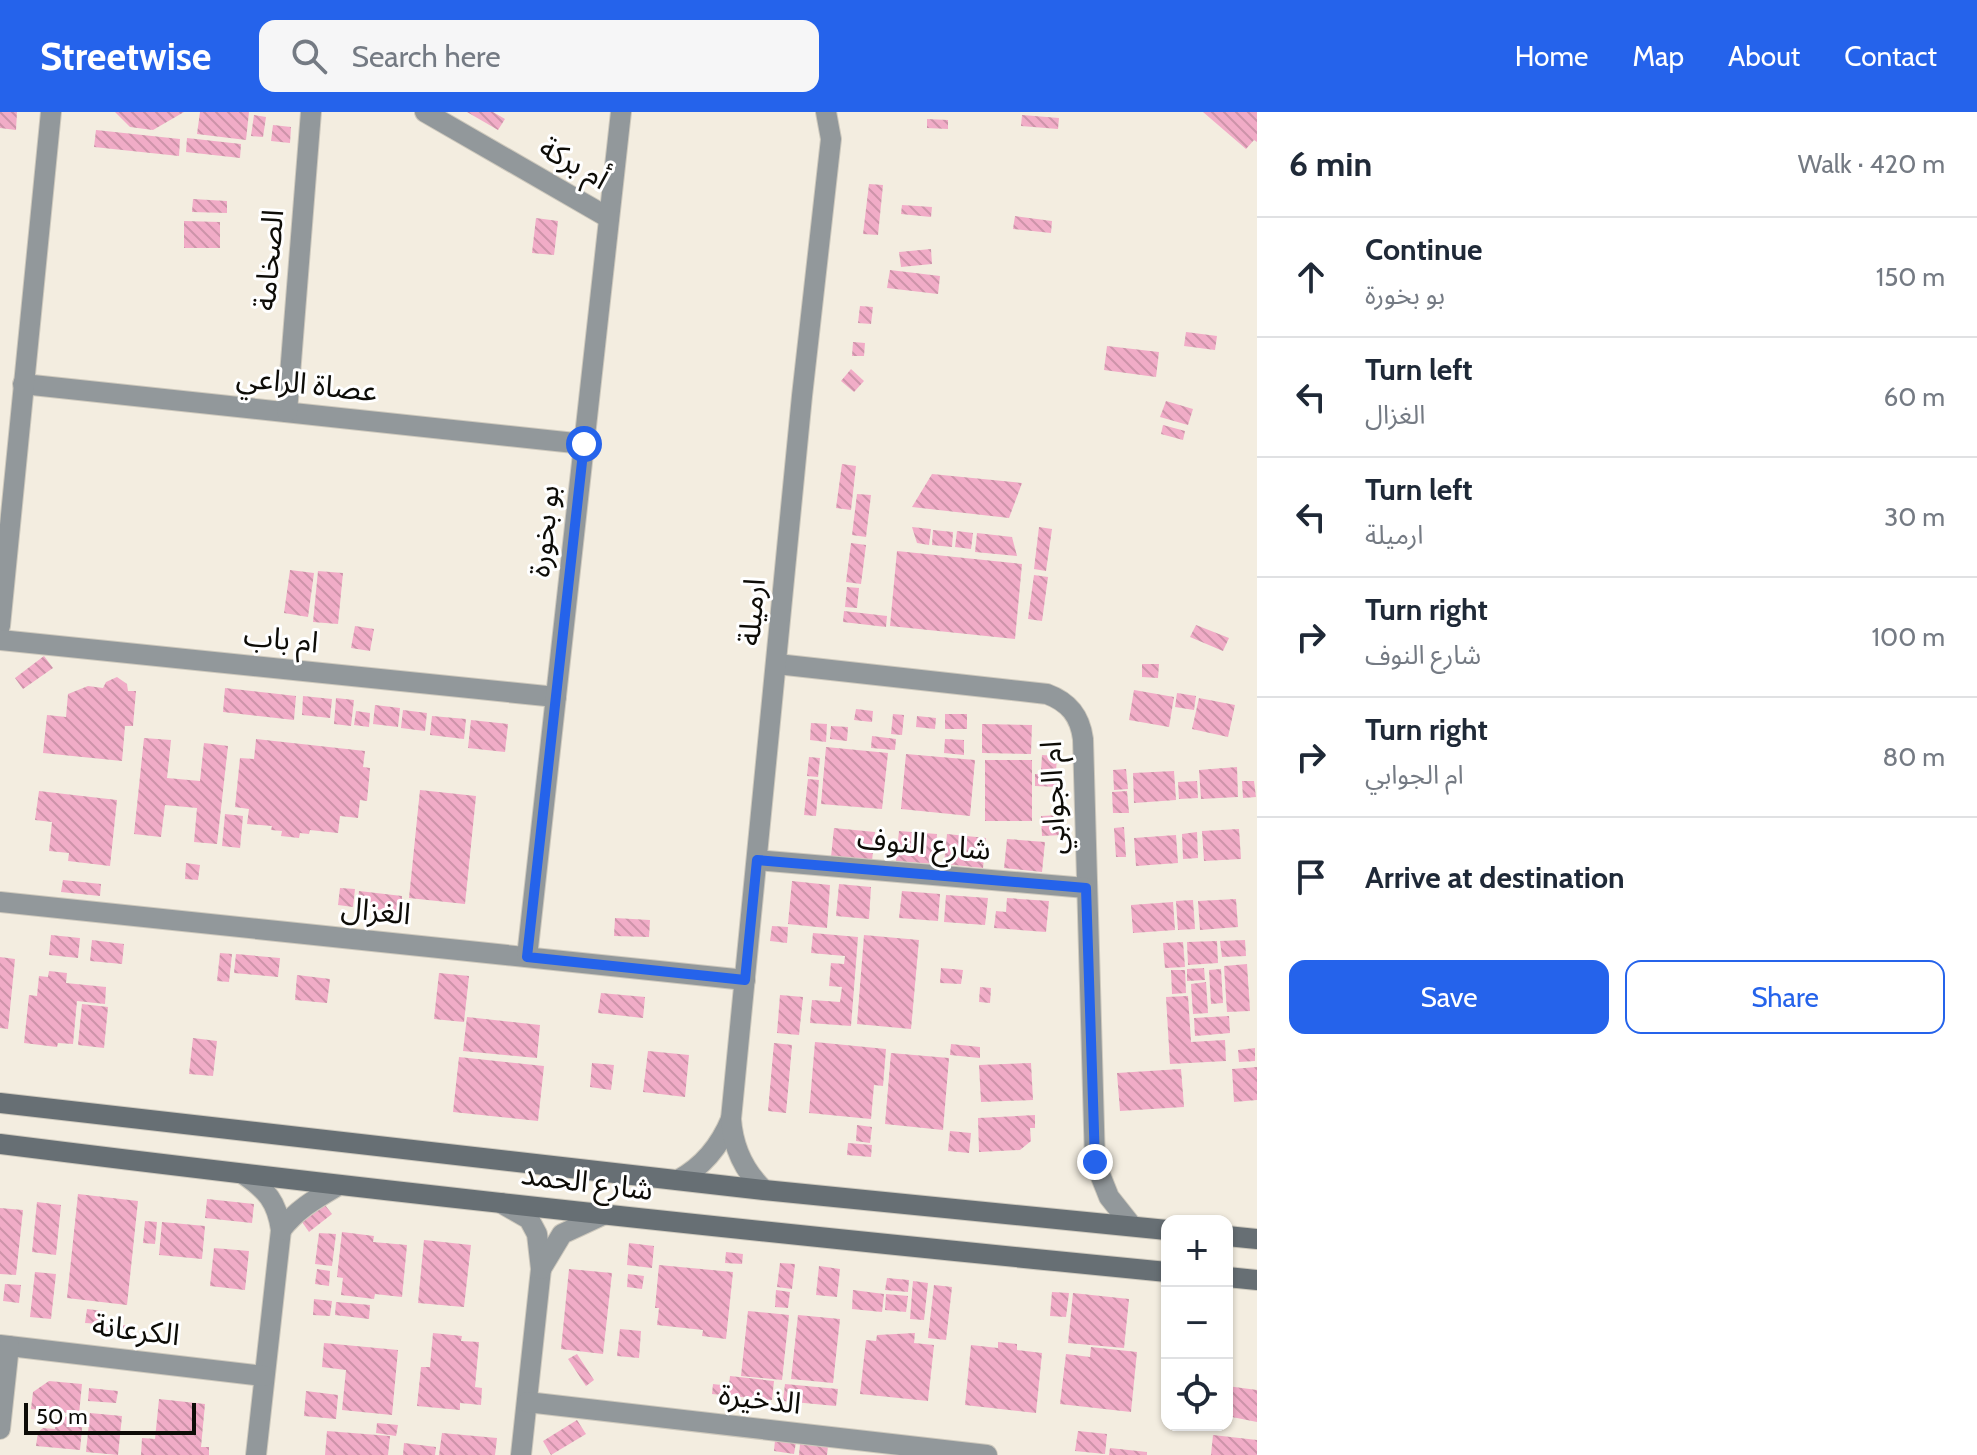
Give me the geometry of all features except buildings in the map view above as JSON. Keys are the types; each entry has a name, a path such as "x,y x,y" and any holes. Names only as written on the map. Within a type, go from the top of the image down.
{"street":[{"path":"0,626 51,112"},
{"name":"الصخامة","path":"287,412 311,112"},
{"name":"أم بركة","path":"425,112 609,218"},
{"name":"بو بخورة","path":"527,957 621,112"},
{"name":"ارميلة","path":"764,1190 739,1157 731,1119 802,396 831,139 826,112"},
{"name":"عصاة الراعي","path":"23,384 584,444"},
{"name":"ام باب","path":"0,640 556,697"},
{"name":"ام الجوابي","path":"777,664 1047,694 1067,704 1079,719 1083,739 1095,1162 1109,1197 1132,1226"},
{"name":"شارع النوف","path":"757,860 1086,888"},
{"name":"الغزال","path":"0,902 745,980"},
{"name":"شارع الحمد","path":"5,1102 764,1190 1161,1229"},
{"name":"ارميلة","path":"678,1180 711,1154 731,1119"},
{"name":"شارع الحمد","path":"0,1144 750,1232 1161,1271"},
{"path":"243,1174 265,1188 274,1201 281,1230 256,1455"},
{"path":"281,1230 308,1203 339,1185"},
{"path":"500,1202 529,1219 537,1234 541,1269 521,1455"},
{"path":"541,1269 562,1234 605,1214"},
{"path":"1233,1237 1257,1239"},
{"path":"1233,1278 1257,1280"},
{"path":"0,1429 5,1345"},
{"name":"الكرعانة","path":"5,1345 264,1376"},
{"name":"الذخيرة","path":"527,1402 879,1449 987,1455"}],"route":[{"path":"584,444 527,957 745,980 757,860 1086,888 1095,1162"}]}
